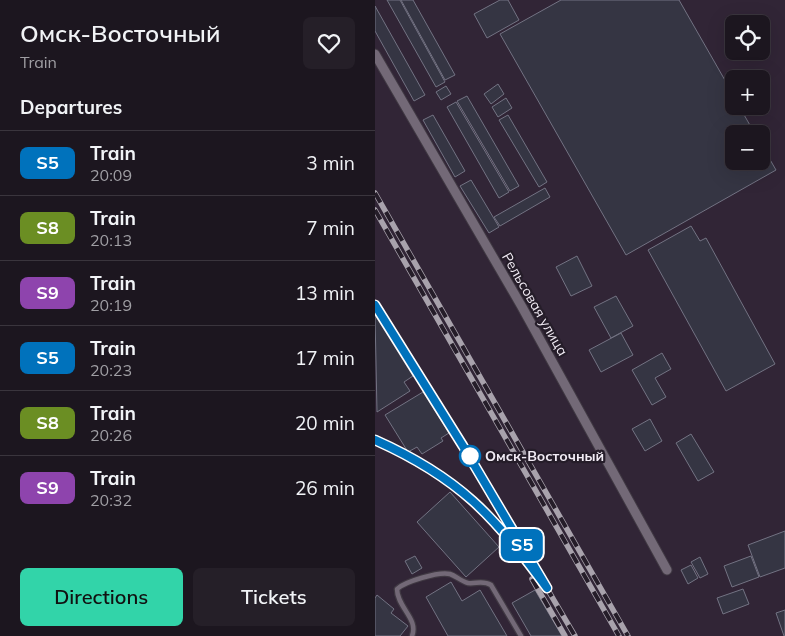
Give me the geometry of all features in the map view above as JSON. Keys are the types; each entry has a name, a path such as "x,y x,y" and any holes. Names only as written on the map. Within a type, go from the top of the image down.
{"street":[{"name":"Рельсовая улица","path":"375,54 522,307 667,570"}],"lane":[{"path":"412,636 414,630 413,623 397,598 397,589 404,583 438,574 449,574 468,583 486,582 491,585 521,636"}],"shaded area":[{"path":"375,0 785,0 785,636 375,636"}],"building":[{"path":"387,0 400,0 445,82 436,87"},
{"path":"401,0 413,0 455,75 445,80"},
{"path":"500,0 508,0 519,20 487,38 474,14"},
{"path":"561,0 679,0 725,80 725,115 744,115 750,125 725,125 725,170 770,170 770,160 776,170 626,255 500,34"},
{"path":"375,6 425,95 414,101 375,31"},
{"path":"498,84 504,94 491,104 484,94"},
{"path":"446,86 451,94 441,100 436,92"},
{"path":"467,96 519,186 510,191 457,101"},
{"path":"506,98 512,108 498,117 492,107"},
{"path":"456,102 509,192 499,198 447,107"},
{"path":"433,115 465,171 455,177 423,120"},
{"path":"508,115 547,182 539,187 499,120"},
{"path":"471,180 499,227 489,233 460,186"},
{"path":"545,188 550,197 500,226 494,217"},
{"path":"691,226 700,241 706,238 775,364 726,391 648,250"},
{"path":"577,256 592,286 571,296 556,267"},
{"path":"616,296 633,326 611,338 594,307"},
{"path":"375,315 413,376 404,382 410,391 377,412"},
{"path":"621,333 633,355 601,372 589,350"},
{"path":"662,353 671,369 655,378 666,397 652,405 632,370"},
{"path":"423,392 449,433 441,438 443,441 422,454 417,447 408,452 385,415"},
{"path":"650,419 662,441 645,451 632,429"},
{"path":"691,434 714,472 698,481 676,443"},
{"path":"450,492 499,547 466,577 417,522"},
{"path":"785,531 785,568 760,577 748,545"},
{"path":"415,556 422,568 412,574 405,561"},
{"path":"751,556 759,577 732,587 724,566"},
{"path":"700,557 708,574 700,578 691,562"},
{"path":"691,565 698,578 688,584 681,570"},
{"path":"451,582 462,601 480,590 507,636 448,636 426,597"},
{"path":"743,589 749,604 723,614 717,598"},
{"path":"535,590 562,636 531,636 512,603"},
{"path":"377,595 394,609 391,613 408,626 400,636 375,636 375,598"},
{"path":"785,610 785,636 784,636 776,613"}],"railway":[{"path":"375,193 628,636"},
{"path":"375,210 619,636"},
{"path":"375,305 463,446 575,636"},
{"path":"375,440 415,460 452,484 486,513 517,546"},
{"path":"532,579 565,636"}],"train":[{"name":"S5","path":"375,305 463,446 547,588 516,544 483,508 433,470 375,440"}],"place":[{"name":"Омск-Восточный","path":"470,456"}]}
